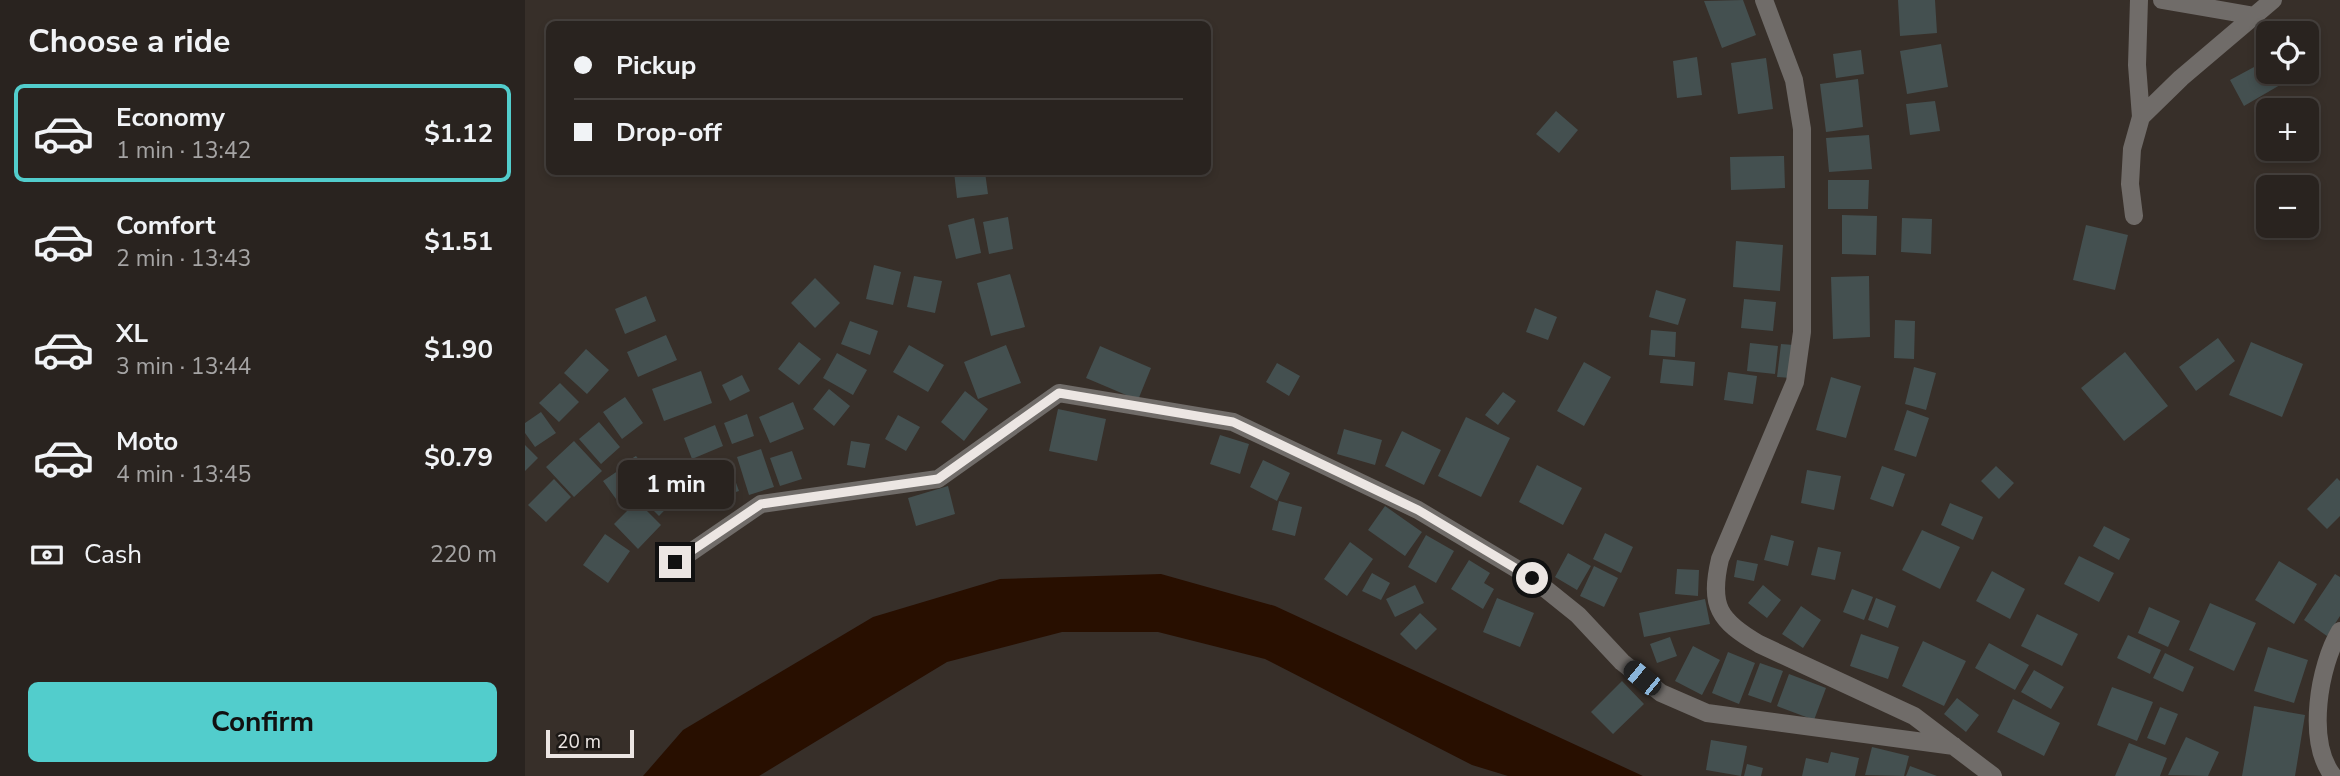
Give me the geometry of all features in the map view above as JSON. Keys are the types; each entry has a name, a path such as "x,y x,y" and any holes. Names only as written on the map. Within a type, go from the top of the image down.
{"street":[{"path":"1764,0 1794,80 1802,129 1802,332 1795,382 1720,559 1714,582 1716,600 1724,617 1735,630 1759,644 1914,716 1993,776"},
{"path":"2134,216 2130,184 2132,149 2141,117 2137,65 2139,0"},
{"path":"2162,0 2255,16"},
{"path":"2141,117 2181,78 2273,0"},
{"path":"675,562 761,504 938,479 1059,393 1233,422 1418,510 1532,578 1577,615 1622,662 1661,693 1707,713 1954,747"},
{"path":"2333,776 2320,749 2319,701 2330,648 2340,631"}],"shaded area":[{"path":"1161,574 1275,606 1643,776 1508,776 1472,765 1265,659 1158,632 1062,632 947,662 759,776 643,776 683,730 873,617 1000,579"}],"building":[{"path":"1743,0 1756,35 1722,48 1704,1"},
{"path":"1898,0 1935,0 1937,33 1900,36"},
{"path":"1941,44 1948,87 1907,94 1900,51"},
{"path":"1861,50 1864,74 1836,78 1833,54"},
{"path":"1697,57 1702,95 1677,98 1673,61"},
{"path":"1766,58 1773,109 1738,114 1731,63"},
{"path":"2256,66 2256,84 2280,85 2244,106 2230,80"},
{"path":"1858,79 1863,127 1826,132 1820,84"},
{"path":"1935,101 1940,131 1910,135 1906,104"},
{"path":"1556,111 1578,130 1559,153 1536,134"},
{"path":"1869,135 1872,169 1829,172 1826,138"},
{"path":"1784,156 1785,188 1731,190 1730,157"},
{"path":"954,175 985,175 988,194 957,198"},
{"path":"1828,180 1869,180 1868,209 1828,209"},
{"path":"1842,215 1877,216 1876,255 1842,254"},
{"path":"1008,217 1013,249 989,254 983,222"},
{"path":"974,218 981,253 956,259 948,225"},
{"path":"1902,218 1932,219 1931,254 1901,252"},
{"path":"2086,225 2128,235 2115,290 2073,280"},
{"path":"1736,241 1783,245 1780,291 1733,287"},
{"path":"874,265 901,272 893,305 866,299"},
{"path":"1010,274 1025,327 991,336 977,283"},
{"path":"914,276 942,281 935,313 907,307"},
{"path":"1869,276 1870,337 1833,339 1831,277"},
{"path":"815,278 840,303 815,328 791,303"},
{"path":"1656,290 1686,299 1678,325 1649,317"},
{"path":"646,296 656,321 625,334 615,309"},
{"path":"1744,299 1776,302 1773,331 1741,328"},
{"path":"1535,308 1557,317 1548,340 1526,332"},
{"path":"1895,320 1915,321 1914,359 1894,358"},
{"path":"850,321 878,331 870,355 841,344"},
{"path":"1651,330 1676,332 1675,357 1649,355"},
{"path":"666,335 677,360 638,377 627,352"},
{"path":"2218,338 2235,361 2196,391 2179,367"},
{"path":"799,342 821,359 799,385 778,369"},
{"path":"2251,342 2303,364 2282,417 2229,395"},
{"path":"1750,343 1778,346 1775,374 1747,371"},
{"path":"1781,344 1794,345 1791,378 1777,377"},
{"path":"909,345 944,365 928,392 893,372"},
{"path":"1006,345 1021,383 978,399 964,362"},
{"path":"1100,346 1151,368 1138,400 1086,378"},
{"path":"586,349 609,370 587,394 564,373"},
{"path":"2125,352 2168,406 2124,441 2081,388"},
{"path":"837,353 867,370 853,395 823,378"},
{"path":"1663,359 1695,362 1693,386 1660,383"},
{"path":"1584,362 1611,377 1584,426 1557,411"},
{"path":"1277,363 1300,376 1289,396 1266,382"},
{"path":"1914,367 1936,373 1926,410 1905,404"},
{"path":"701,371 712,403 664,421 652,389"},
{"path":"1728,372 1757,376 1753,404 1724,400"},
{"path":"742,375 750,391 730,401 722,385"},
{"path":"1831,377 1861,386 1846,438 1816,430"},
{"path":"560,383 579,402 559,422 539,403"},
{"path":"829,389 850,406 834,426 813,409"},
{"path":"965,391 988,409 964,441 941,422"},
{"path":"1503,392 1516,401 1498,425 1485,415"},
{"path":"625,397 643,423 622,439 603,412"},
{"path":"793,402 804,429 770,443 759,417"},
{"path":"1058,409 1106,419 1097,461 1049,451"},
{"path":"1907,410 1929,418 1916,457 1894,450"},
{"path":"541,412 556,433 535,447 525,433 525,423"},
{"path":"747,414 754,436 732,444 724,423"},
{"path":"898,415 920,427 906,451 885,439"},
{"path":"1466,417 1510,438 1481,497 1438,476"},
{"path":"599,422 620,447 601,464 579,439"},
{"path":"715,425 723,446 692,459 684,438"},
{"path":"1344,429 1382,440 1375,465 1337,454"},
{"path":"1402,431 1441,450 1424,485 1385,466"},
{"path":"1220,435 1249,444 1240,474 1210,464"},
{"path":"574,441 602,471 574,497 546,467"},
{"path":"851,441 870,444 865,468 847,465"},
{"path":"525,445 538,458 525,471"},
{"path":"761,449 774,487 749,495 737,457"},
{"path":"792,451 802,479 780,486 770,458"},
{"path":"636,456 646,469 636,476 626,462"},
{"path":"1263,460 1290,473 1277,501 1250,487"},
{"path":"728,461 739,491 714,499 704,470"},
{"path":"1537,465 1582,488 1563,525 1519,502"},
{"path":"625,466 637,484 616,499 603,481"},
{"path":"667,466 688,486 659,516 639,496"},
{"path":"1882,466 1905,474 1893,507 1870,499"},
{"path":"1996,466 2014,483 1999,499 1981,481"},
{"path":"1807,470 1841,476 1834,510 1801,503"},
{"path":"2337,478 2340,481 2340,516 2327,529 2307,509"},
{"path":"554,479 571,497 546,522 528,505"},
{"path":"948,486 955,514 916,526 908,498"},
{"path":"637,501 661,525 638,549 614,524"},
{"path":"1279,501 1302,507 1295,536 1272,530"},
{"path":"1950,503 1983,517 1973,540 1941,525"},
{"path":"1385,506 1422,532 1405,556 1368,530"},
{"path":"2104,526 2130,539 2119,560 2093,546"},
{"path":"1922,530 1960,547 1940,589 1902,570"},
{"path":"1605,533 1633,547 1621,573 1593,559"},
{"path":"605,534 630,551 608,583 583,565"},
{"path":"1426,535 1454,551 1436,583 1408,567"},
{"path":"1771,535 1794,541 1788,566 1764,560"},
{"path":"1350,542 1373,559 1347,596 1324,579"},
{"path":"1818,547 1841,552 1835,580 1811,575"},
{"path":"1568,553 1591,566 1577,590 1555,577"},
{"path":"2079,556 2114,573 2099,602 2064,584"},
{"path":"1469,560 1490,573 1484,583 1494,589 1483,609 1451,589"},
{"path":"1737,560 1758,564 1754,581 1734,577"},
{"path":"2279,561 2317,584 2294,624 2255,600"},
{"path":"1594,566 1618,578 1604,607 1580,596"},
{"path":"1677,569 1699,570 1698,596 1675,594"},
{"path":"1992,571 2025,589 2010,619 1976,601"},
{"path":"1372,573 1390,583 1381,600 1362,591"},
{"path":"2335,574 2340,577 2340,616 2327,636 2304,620"},
{"path":"1415,585 1424,603 1395,617 1386,599"},
{"path":"1763,585 1781,600 1767,618 1748,603"},
{"path":"1852,589 1873,597 1864,620 1843,612"},
{"path":"1497,598 1534,613 1520,647 1483,632"},
{"path":"1876,598 1896,606 1888,628 1868,620"},
{"path":"1705,599 1710,624 1644,637 1639,613"},
{"path":"2210,603 2256,623 2234,671 2189,650"},
{"path":"1801,606 1821,620 1803,648 1782,634"},
{"path":"2149,607 2180,621 2168,647 2138,633"},
{"path":"1420,613 1437,629 1416,650 1400,634"},
{"path":"2037,614 2078,634 2062,666 2021,646"},
{"path":"1861,634 1899,647 1888,679 1850,666"},
{"path":"2128,635 2161,650 2150,674 2117,658"},
{"path":"1670,637 1677,656 1657,663 1650,644"},
{"path":"1923,641 1966,661 1944,706 1902,686"},
{"path":"1989,643 2029,665 2015,690 1975,668"},
{"path":"1693,646 1720,660 1702,695 1675,681"},
{"path":"2268,647 2308,660 2294,703 2254,691"},
{"path":"1728,652 1755,663 1739,704 1712,693"},
{"path":"2165,653 2194,667 2183,692 2153,678"},
{"path":"1760,663 1783,671 1771,703 1748,695"},
{"path":"2034,670 2064,687 2051,709 2021,692"},
{"path":"1789,674 1826,688 1814,720 1777,706"},
{"path":"1622,681 1644,704 1613,734 1591,712"},
{"path":"2112,687 2153,702 2137,741 2097,725"},
{"path":"1957,698 1979,715 1966,732 1944,714"},
{"path":"2013,699 2060,723 2044,756 1997,732"},
{"path":"2254,706 2305,715 2295,776 2242,776"},
{"path":"2160,707 2178,714 2165,745 2147,738"},
{"path":"2186,737 2219,752 2208,776 2168,775"},
{"path":"1711,740 1747,746 1741,776 1706,770"},
{"path":"2129,743 2167,758 2160,776 2115,776"},
{"path":"1872,747 1909,756 1904,776 1865,775"},
{"path":"1831,752 1859,758 1855,776 1802,776 1806,758 1828,763"},
{"path":"1747,764 1763,768 1761,776 1744,776"},
{"path":"1910,766 1937,776 1906,776"}],"route":[{"path":"675,562 761,504 938,479 1059,393 1233,422 1418,510 1532,578"}]}
